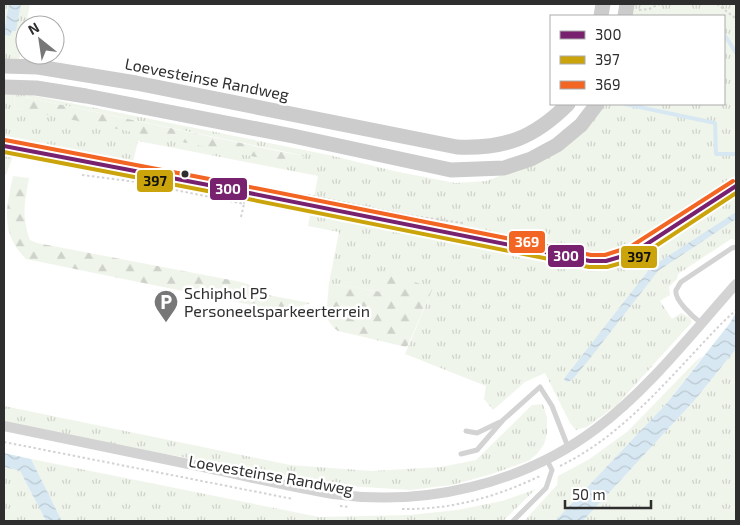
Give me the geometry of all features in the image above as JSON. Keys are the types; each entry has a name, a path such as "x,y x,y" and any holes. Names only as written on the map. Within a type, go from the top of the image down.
{"street":[{"name":"Loevesteinse Randweg","path":"4,66 136,83 457,147 482,148 509,142 532,132 552,120 567,105"},
{"path":"4,88 36,86 293,136 451,170 504,168 530,159 557,145 581,125 596,105"},
{"name":"Loevesteinse Randweg","path":"4,426 334,494 366,497 401,497 460,490 510,475 546,460 614,415 644,386 736,284"}],"lane":[{"path":"4,146 590,260 606,261 634,253 736,186"},
{"path":"701,323 689,313 676,296 676,289 681,282 732,248 736,248"},
{"path":"461,454 477,450 503,420 540,387 552,406 568,447"},
{"path":"466,431 476,433 503,420"},
{"path":"513,521 546,488 552,470 546,460"}],"path":[{"path":"717,4 734,17 736,21"},
{"path":"242,217 244,204"},
{"path":"420,216 463,223"},
{"path":"399,509 426,510 472,502 511,489 575,459 632,418 736,310"},
{"name":"Loevesteinse Randweg","path":"4,442 296,499"},
{"name":"Loevesteinse Randweg","path":"335,506 354,508"}],"green space":[{"path":"4,4 30,4 28,15 15,15 15,60 4,60"},
{"path":"633,4 736,5 736,176 632,244 614,251 598,253 314,197 318,176 138,141 133,162 4,138 4,92 16,92 329,155 394,171 455,183 486,181 518,169 602,105 725,105 725,15 630,15","holes":["15,95 305,156 14,108"]},
{"path":"15,95 306,157 296,162 281,162 14,108"},
{"path":"4,155 13,156 6,175 4,174"},
{"path":"13,176 29,178 26,194 25,224 30,240 37,243 236,281 248,284 263,294 310,303 285,312 26,259 12,240 7,220 8,199"},
{"path":"736,196 736,240 731,239 678,274 677,279 669,287 670,295 660,301 672,319 681,313 689,317 692,322 617,405 587,427 576,430 570,423 545,373 525,382 493,410 484,399 486,386 405,354 433,288 381,292 329,283 339,232 308,226 310,215 524,257 593,269 612,268 635,261"},
{"path":"390,274 433,288 406,347 338,331 333,327 326,317 329,283 381,292"},
{"path":"736,349 736,521 583,521 694,401"},
{"path":"703,356 666,404 555,521 524,521 557,485 558,476 588,460 627,432"},
{"path":"543,404 547,418 547,434 544,444 537,454 528,461 492,474 452,485 410,490 348,486 154,452 4,422 4,406 290,465 372,471 441,467 476,460 532,405"},
{"path":"31,459 319,517 410,515 457,510 502,501 536,489 503,521 62,521"},
{"path":"4,467 20,471 46,521 4,521"}],"water":[{"path":"9,4 21,4 19,15 15,15 15,31 12,31 10,36 5,35 6,31 4,31"},
{"path":"736,212 736,219 658,271 572,380 567,382 564,380 651,267"},
{"path":"735,314 736,349 694,401 583,521 555,521 666,404 730,323"},
{"path":"4,453 31,459 62,521 46,521 20,471 4,467"}],"waterway":[{"path":"726,37 736,53"},
{"path":"630,105 715,123 716,154 736,154"}],"transit line":[{"name":"369","path":"5,140 591,255 605,255 630,247 733,181"},
{"name":"300","path":"4,146 590,261 606,261 633,253 736,186"},
{"name":"397","path":"4,152 589,267 607,267 636,259 736,193"}],"place":[{"name":"Schiphol P5 Personeelsparkeerterrein","path":"166,323"}]}
